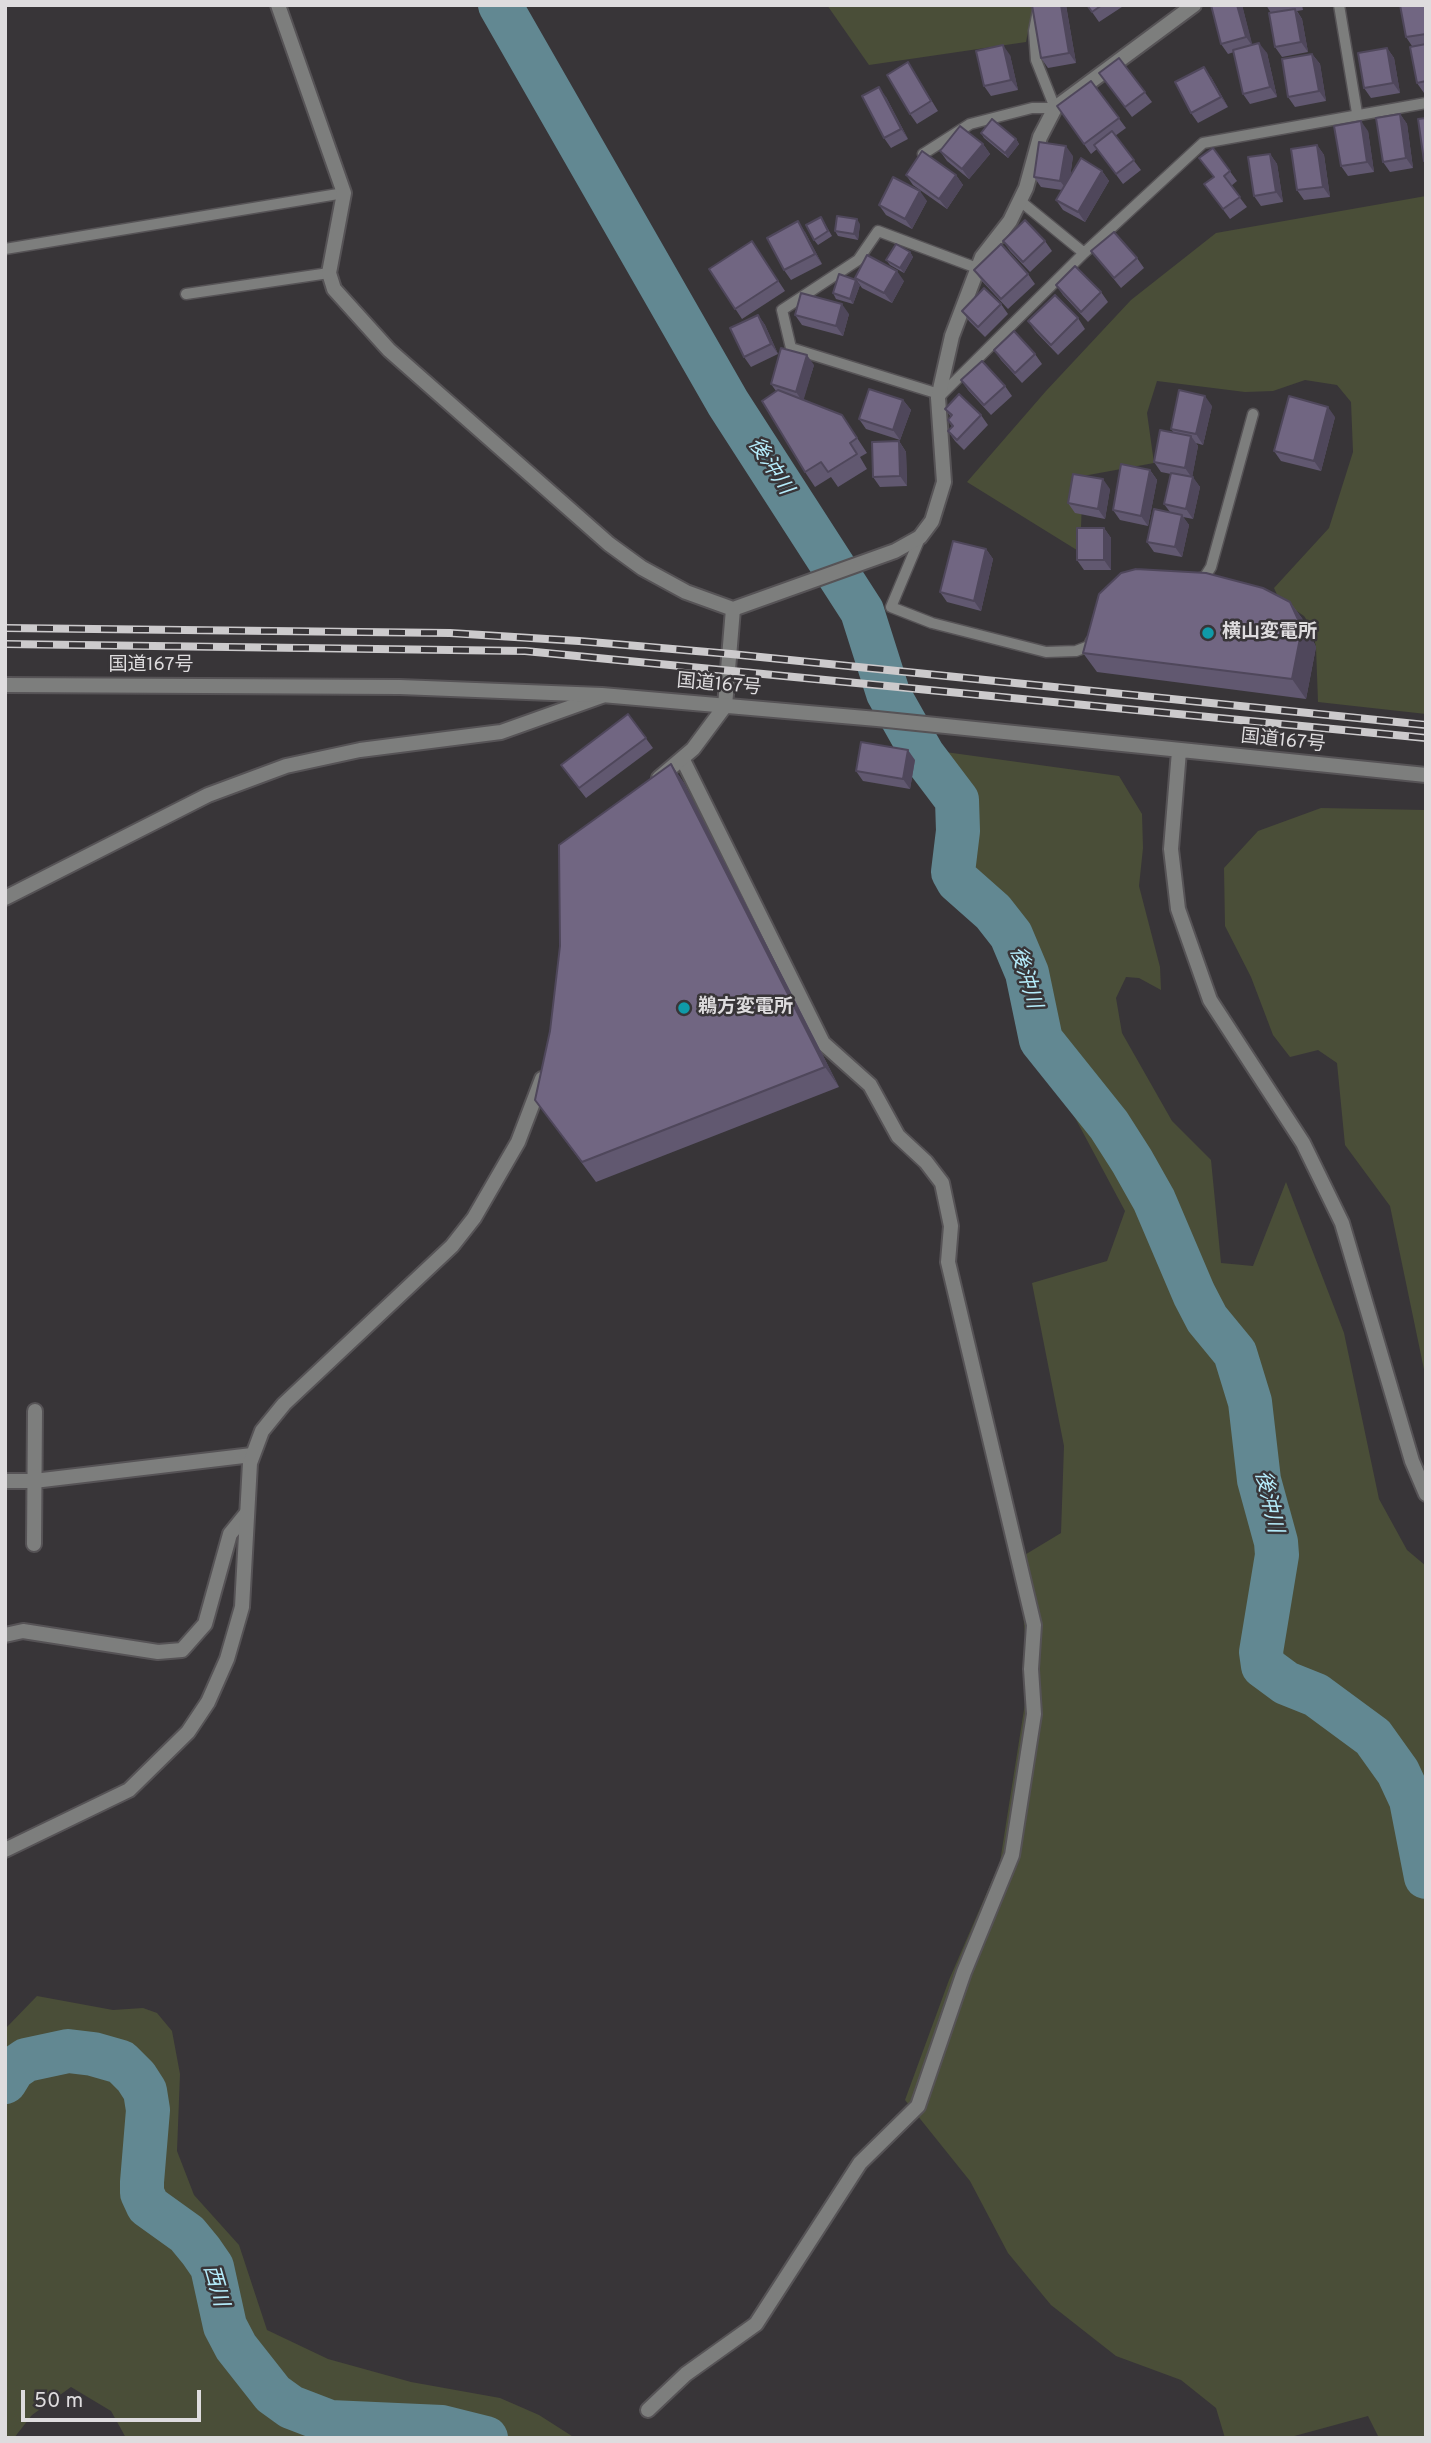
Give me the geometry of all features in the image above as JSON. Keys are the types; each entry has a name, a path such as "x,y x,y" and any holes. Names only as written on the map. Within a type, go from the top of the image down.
{"street":[{"path":"278,5 344,193 329,273 334,289 356,318 389,350 609,544 642,568 686,592 733,609 895,551 920,537 932,521 944,482 938,396 952,336 977,268 1010,221 1040,138 1055,108 1194,5"},
{"path":"650,785 683,760 724,706 733,609"},
{"name":"国道167号","path":"5,685 400,687 602,695 877,719 1426,775"},
{"path":"5,898 208,795 286,766 360,750 501,732 602,695"},
{"path":"1180,751 1171,849 1178,909 1210,1000 1303,1143 1342,1223 1412,1461 1426,1494"},
{"path":"648,2410 687,2374 756,2324 860,2163 918,2106 964,1972 1012,1855 1034,1714 1031,1669 1034,1625 948,1262 951,1226 942,1183 926,1162 898,1136 870,1085 823,1043 683,760"},
{"path":"5,1850 129,1790 188,1732 208,1702 222,1670 242,1607 252,1455 262,1431 284,1404 452,1245 474,1219 518,1142 547,1061"},
{"path":"34,1544 35,1411"},
{"path":"5,1481 34,1481 252,1455"},
{"path":"5,1634 23,1631 158,1652 182,1650 205,1624 230,1534 247,1513"}],"lane":[{"path":"923,154 970,124 1032,108 1055,108 1036,60 1034,32 1039,5"},
{"path":"1339,5 1357,113"},
{"path":"977,268 878,231 858,260 782,310 791,348 938,396 1084,253 1203,143 1357,113 1426,103"},
{"path":"5,249 344,193"},
{"path":"1019,200 1084,253"},
{"path":"186,293 329,273"},
{"path":"1191,577 1205,578 1211,567 1253,414"},
{"path":"920,537 891,607 932,623 1046,652 1076,651 1089,646 1095,634"}],"green space":[{"path":"827,5 1033,5 1026,42 869,65"},
{"path":"1426,196 1426,714 1318,702 1316,647 1312,628 1304,616 1279,599 1274,588 1329,528 1353,452 1351,402 1337,385 1305,380 1273,391 1245,392 1157,381 1147,413 1154,463 1083,476 1080,552 967,482 1046,391 1131,300 1216,233"},
{"path":"938,751 1119,776 1142,814 1143,848 1139,886 1160,967 1161,990 1139,978 1126,977 1116,998 1122,1033 1172,1121 1211,1160 1221,1263 1253,1266 1286,1182 1344,1333 1379,1499 1407,1550 1426,1566 1426,2438 1379,2438 1368,2416 1287,2438 1225,2438 1216,2408 1181,2380 1116,2356 1051,2305 1008,2253 970,2181 905,2100 949,1980 1000,1862 1029,1678 1018,1559 1061,1533 1064,1446 1032,1283 1107,1261 1125,1211 1073,1114 1042,1074 1026,1025 1006,944 985,914 969,871 973,796 938,766"},
{"path":"1321,808 1426,810 1426,1379 1390,1206 1345,1145 1337,1063 1318,1050 1290,1057 1273,1035 1251,977 1225,926 1224,868 1258,831"},
{"path":"37,1996 113,2010 143,2008 157,2013 172,2031 180,2074 177,2151 194,2195 239,2245 267,2330 328,2359 411,2382 500,2398 539,2415 575,2438 126,2438 111,2411 71,2387 32,2415 14,2438 5,2438 5,2029"}],"building":[{"path":"1032,5 1061,5 1069,53 1041,58"},
{"path":"1087,5 1102,5 1092,12"},
{"path":"1211,5 1237,5 1246,37 1221,44"},
{"path":"1400,5 1426,5 1426,34 1406,37"},
{"path":"1295,9 1301,42 1275,47 1269,13"},
{"path":"1259,43 1270,87 1243,94 1233,50"},
{"path":"1426,44 1426,81 1417,83 1410,47"},
{"path":"1003,45 1011,80 984,86 976,51"},
{"path":"1387,48 1393,83 1364,88 1358,53"},
{"path":"1312,54 1319,91 1288,97 1282,59"},
{"path":"1119,58 1145,92 1125,107 1099,73"},
{"path":"908,62 931,101 910,114 887,75"},
{"path":"1204,67 1221,97 1191,113 1175,82"},
{"path":"1091,81 1119,118 1084,144 1057,106"},
{"path":"879,87 901,129 884,138 862,96"},
{"path":"1400,114 1406,158 1383,162 1376,118"},
{"path":"1426,118 1426,161 1424,161 1418,119"},
{"path":"992,119 1016,139 1005,153 981,133"},
{"path":"1361,121 1367,162 1341,166 1334,126"},
{"path":"960,126 983,144 962,169 940,151"},
{"path":"1112,131 1134,160 1116,174 1094,145"},
{"path":"1039,142 1066,146 1060,181 1034,177"},
{"path":"1317,145 1323,187 1297,190 1291,149"},
{"path":"1213,148 1230,171 1224,176 1240,197 1223,209 1204,184 1214,177 1199,158"},
{"path":"922,151 956,175 939,199 906,175"},
{"path":"1270,154 1276,192 1254,196 1248,157"},
{"path":"1081,158 1102,171 1078,212 1056,200"},
{"path":"893,177 920,191 905,219 879,205"},
{"path":"837,216 857,219 854,234 835,231"},
{"path":"821,217 828,231 814,240 806,225"},
{"path":"1025,220 1045,241 1023,262 1003,241"},
{"path":"798,221 815,254 784,270 767,238"},
{"path":"1114,232 1137,258 1114,278 1091,251"},
{"path":"752,241 778,281 735,309 709,269"},
{"path":"896,244 910,252 900,268 886,260"},
{"path":"1001,244 1028,274 1001,299 974,270"},
{"path":"867,255 897,271 884,293 855,278"},
{"path":"1075,266 1101,292 1081,312 1056,285"},
{"path":"839,274 856,280 850,299 833,293"},
{"path":"984,288 1001,304 978,327 962,311"},
{"path":"801,293 842,304 836,326 795,315"},
{"path":"1055,295 1078,318 1051,345 1028,321"},
{"path":"758,315 771,344 744,357 730,328"},
{"path":"1014,331 1035,354 1015,373 994,350"},
{"path":"781,348 807,355 796,392 771,384"},
{"path":"982,361 1005,386 984,405 961,380"},
{"path":"869,389 903,400 893,430 859,419"},
{"path":"778,390 842,415 857,438 850,443 857,454 828,472 821,462 805,472 762,401"},
{"path":"1179,390 1205,396 1196,434 1171,429"},
{"path":"959,394 981,415 957,440 948,431 953,426 948,420 952,415 945,409"},
{"path":"1289,396 1328,407 1314,461 1274,451"},
{"path":"1160,430 1191,436 1185,468 1154,462"},
{"path":"899,441 900,476 873,477 872,442"},
{"path":"1121,464 1150,470 1141,516 1113,510"},
{"path":"1171,473 1193,477 1186,509 1164,504"},
{"path":"1073,474 1103,479 1098,509 1068,503"},
{"path":"1154,509 1182,515 1175,547 1147,542"},
{"path":"1077,528 1104,528 1104,560 1077,560"},
{"path":"953,541 986,549 974,601 940,592"},
{"name":"横山変電所","path":"1136,569 1206,573 1263,588 1290,602 1302,628 1292,679 1083,653 1099,594 1121,573"},
{"path":"628,714 646,738 579,788 561,765"},
{"path":"861,742 908,750 903,779 856,771"},
{"name":"鵜方変電所","path":"671,764 825,1067 582,1162 535,1100 550,1031 560,946 559,845"}],"waterway":[{"name":"後沖川","path":"500,5 728,403 862,611 888,693 923,755 957,800 958,831 953,872 958,881 993,912 1011,935 1027,973 1041,1040 1109,1125 1132,1161 1154,1200 1207,1319 1235,1353 1250,1402 1259,1480 1276,1542 1277,1555 1261,1652 1263,1666 1286,1683 1316,1695 1373,1737 1398,1772 1411,1800 1426,1877"},
{"name":"西川","path":"5,2082 13,2069 26,2060 68,2051 93,2054 121,2062 136,2077 145,2091 148,2110 142,2193 148,2206 187,2234 212,2267 225,2326 236,2347 273,2394 291,2407 330,2422 442,2427 486,2438"}],"railway":[{"path":"5,628 450,633 579,641 1426,725"},
{"path":"5,644 525,651 1426,738"}],"place":[{"name":"横山変電所","path":"1208,633"},
{"name":"鵜方変電所","path":"684,1008"}]}
